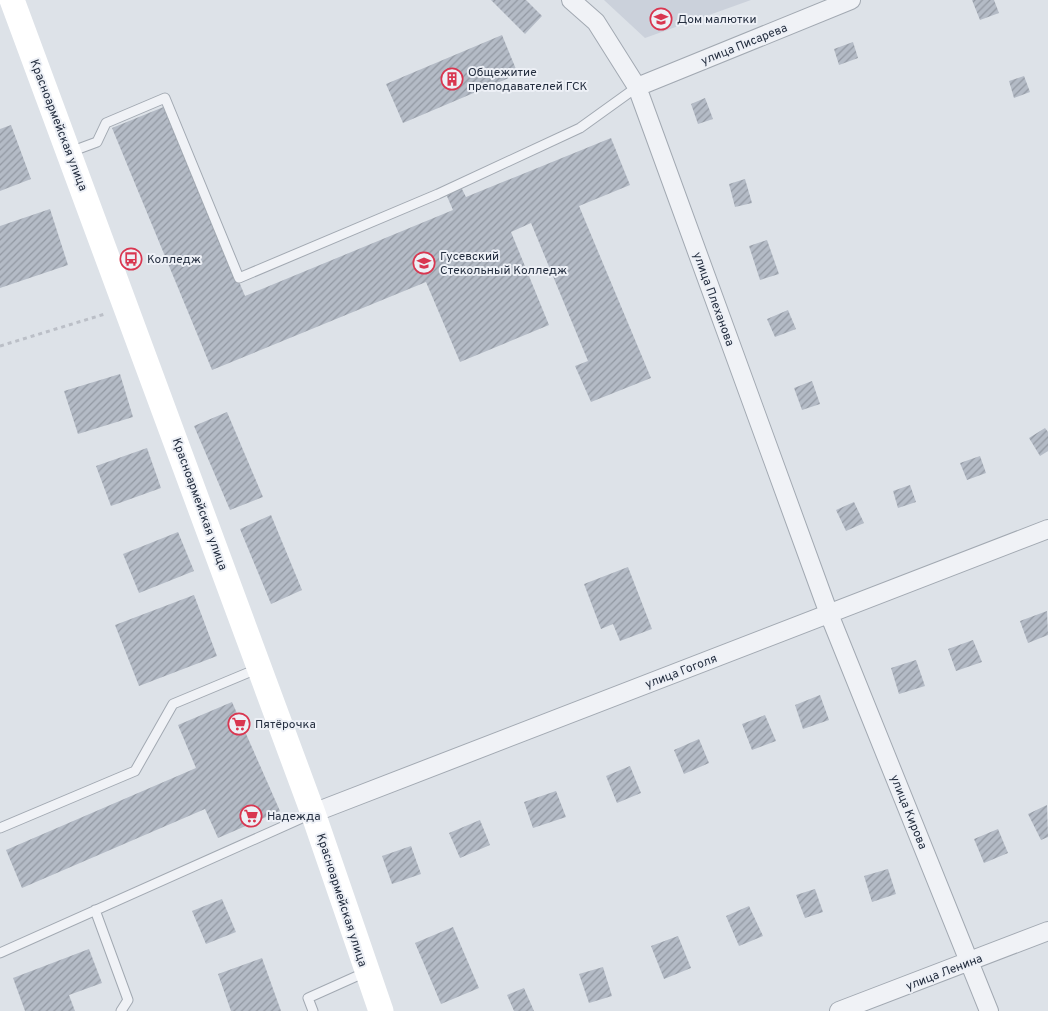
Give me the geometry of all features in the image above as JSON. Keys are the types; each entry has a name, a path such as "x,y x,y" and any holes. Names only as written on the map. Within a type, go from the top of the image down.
{"street":[{"name":"Красноармейская улица","path":"12,0 313,812 366,972 381,1011"},
{"name":"улица Плеханова","path":"571,0 596,22 637,87 829,614"},
{"name":"улица Писарева","path":"637,87 851,0"},
{"name":"улица Гоголя","path":"313,812 1048,529"},
{"name":"улица Кирова","path":"829,614 989,1011"},
{"name":"улица Ленина","path":"840,1011 1048,931"}],"lane":[{"path":"69,152 97,142 106,123 165,98 239,278 438,194 580,128 637,87"},
{"path":"0,828 135,771 173,704 260,668"},
{"path":"0,953 313,812"},
{"path":"96,910 128,1000 121,1011"},
{"path":"313,1011 308,998 366,972"}],"path":[{"path":"0,346 105,314 129,312"}],"shaded area":[{"name":"Дом малютки","path":"604,0 751,0 645,38"}],"building":[{"path":"491,0 526,0 542,16 525,34"},
{"path":"972,0 994,0 999,13 980,20"},
{"name":"Общежитие преподавателей ГСК","path":"502,35 518,74 403,123 386,84"},
{"path":"853,42 858,58 839,65 834,49"},
{"path":"1024,76 1030,92 1014,98 1009,81"},
{"path":"705,98 713,119 698,124 691,104"},
{"name":"Гусевский Стекольный Колледж","path":"166,106 245,296 453,210 446,194 461,187 466,197 611,138 630,185 579,206 651,378 591,402 575,366 588,361 531,223 511,232 549,325 460,362 426,282 212,370 112,128"},
{"path":"11,125 31,179 0,191 0,129"},
{"path":"745,179 752,203 735,207 729,184"},
{"path":"50,209 68,265 0,288 0,226"},
{"path":"767,240 779,274 760,280 749,246"},
{"path":"788,310 796,329 775,337 767,319"},
{"path":"120,374 133,417 78,434 64,391"},
{"path":"812,381 820,404 802,410 794,388"},
{"path":"227,412 263,497 230,510 194,426"},
{"path":"1045,428 1048,432 1048,451 1040,456 1029,438"},
{"path":"147,448 161,488 111,506 96,466"},
{"path":"980,456 986,473 967,480 960,463"},
{"path":"910,485 916,502 898,508 893,491"},
{"path":"854,502 864,523 846,531 836,510"},
{"path":"271,515 302,590 271,604 240,529"},
{"path":"178,532 194,571 139,593 123,554"},
{"path":"628,567 652,629 620,641 613,624 601,629 584,584"},
{"path":"194,595 217,656 139,686 115,625"},
{"path":"1047,611 1048,635 1028,643 1020,621"},
{"path":"973,640 982,662 956,671 948,649"},
{"path":"916,660 925,686 899,694 891,668"},
{"path":"820,695 829,720 803,729 795,705"},
{"path":"232,702 280,811 218,838 205,809 22,888 6,850 196,768 178,725"},
{"path":"765,715 776,741 752,750 742,724"},
{"path":"699,739 709,763 684,774 674,750"},
{"path":"630,766 641,793 617,803 606,776"},
{"path":"556,791 566,817 533,828 524,802"},
{"path":"1047,805 1048,837 1041,840 1028,814"},
{"path":"480,820 490,845 460,858 449,833"},
{"path":"998,829 1008,853 984,863 974,839"},
{"path":"411,846 421,874 392,884 382,856"},
{"path":"888,869 896,894 872,902 864,876"},
{"path":"815,889 823,912 805,918 796,895"},
{"path":"222,899 236,932 206,944 192,911"},
{"path":"749,906 763,936 739,946 726,916"},
{"path":"453,927 479,988 441,1004 415,943"},
{"path":"678,936 691,968 664,979 651,946"},
{"path":"89,949 102,983 69,995 75,1011 25,1011 13,978"},
{"path":"262,958 281,1011 231,1011 218,974"},
{"path":"603,967 612,996 589,1003 579,974"},
{"path":"524,988 534,1011 514,1011 507,995"}],"place":[{"name":"Дом малютки","path":"661,19"},
{"name":"Общежитие преподавателей ГСК","path":"452,79"},
{"name":"Колледж","path":"131,259"},
{"name":"Гусевский Стекольный Колледж","path":"424,263"},
{"name":"Пятёрочка","path":"239,724"},
{"name":"Надежда","path":"251,816"}]}
